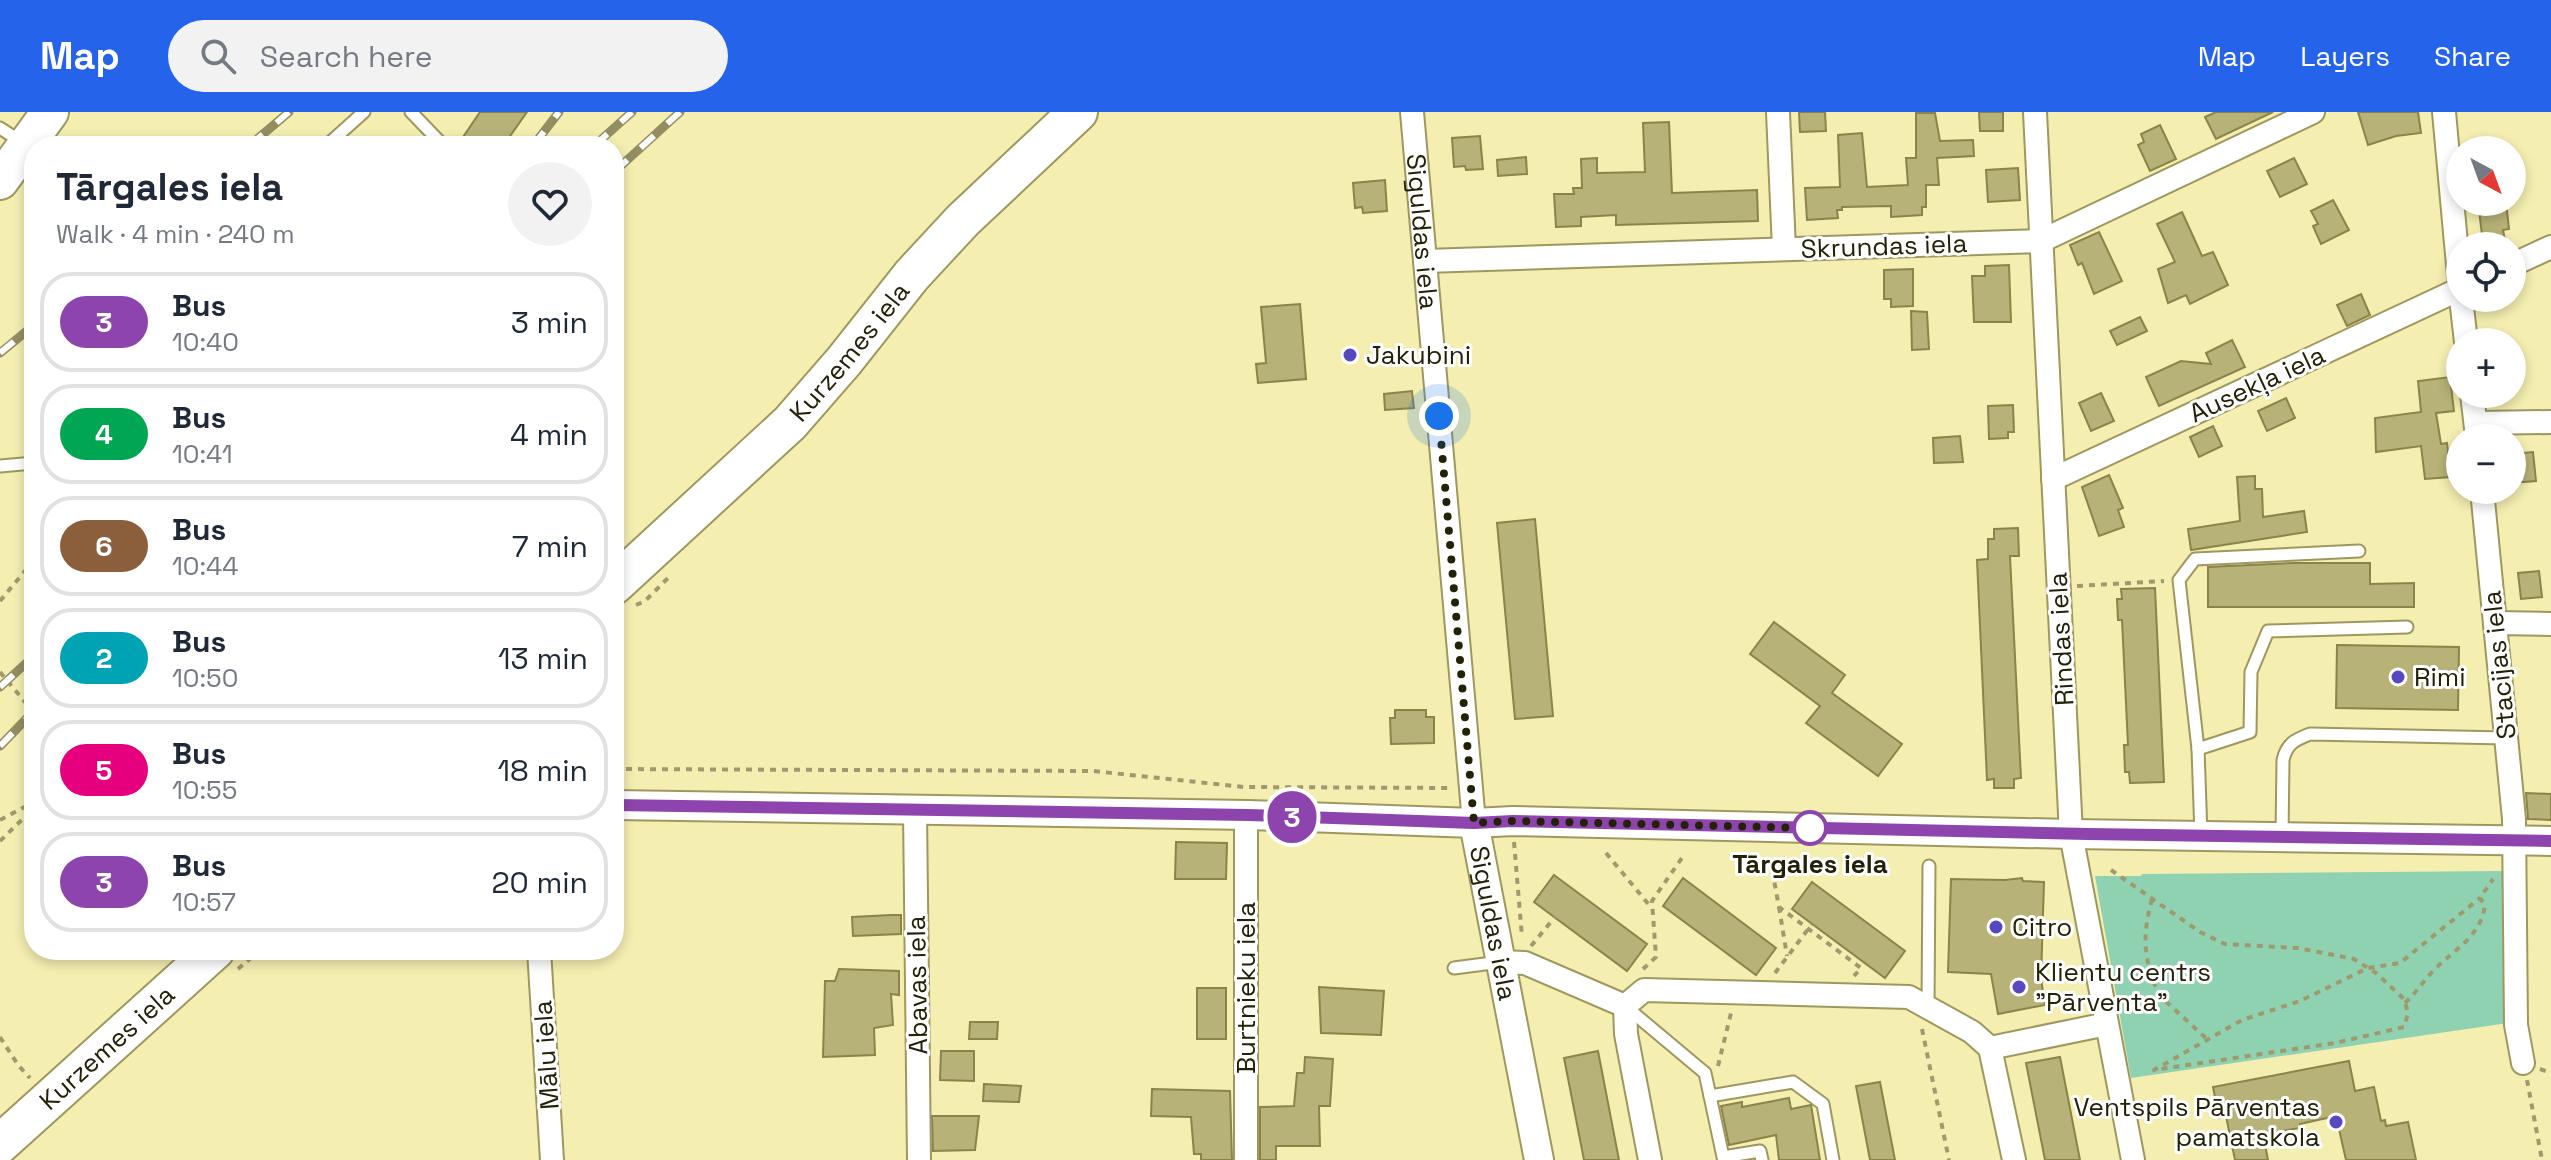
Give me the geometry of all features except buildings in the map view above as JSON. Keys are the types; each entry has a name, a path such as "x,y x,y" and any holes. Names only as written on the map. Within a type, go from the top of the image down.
{"highway":[{"name":"Kurzemes iela","path":"624,576 790,423 912,275 963,220 1078,112"},
{"name":"Kurzemes iela","path":"0,1146 204,960"}],"main road":[{"path":"25,136 50,112"},
{"path":"0,181 20,141"}],"street":[{"name":"Siguldas iela","path":"1412,112 1474,823 1517,954 1539,1160"},
{"path":"1778,112 1784,249"},
{"name":"Rindas iela","path":"2035,112 2071,834 2133,1160"},
{"name":"Skrundas iela","path":"1425,261 2041,241 2313,112"},
{"path":"2444,112 2455,232"},
{"path":"2526,259 2551,247"},
{"name":"Ausekļa iela","path":"2053,479 2446,295"},
{"path":"2526,425 2551,422"},
{"name":"Stacijas iela","path":"2483,504 2514,839 2516,1025 2523,1063"},
{"path":"2495,623 2551,624"},
{"path":"624,805 2551,841"},
{"name":"Abavas iela","path":"915,809 919,1160"},
{"name":"Burtnieku iela","path":"1246,1160 1248,815"},
{"path":"1517,954 1525,963 1625,1006"},
{"name":"Mālu iela","path":"540,960 552,1160"},
{"path":"1625,1006 1644,990 1909,997 1972,1032 1990,1048 2014,1160"},
{"path":"1625,1006 1626,1034 1650,1160"},
{"path":"1990,1048 2107,1024"}],"lane":[{"path":"337,136 364,112"},
{"path":"411,112 434,136"},
{"path":"0,466 24,464"},
{"path":"2201,836 2198,749 2179,580 2195,559 2359,551"},
{"path":"2198,749 2250,732 2251,672 2268,631 2407,627"},
{"path":"2282,837 2283,760 2286,748 2294,741 2310,734 2506,738"},
{"path":"1923,1005 1929,866"},
{"path":"1454,968 1517,954"},
{"path":"1625,1006 1705,1073 1723,1157 1760,1151 1762,1160"},
{"path":"1709,1091 1793,1082 1823,1104 1833,1160"},
{"path":"0,1146 10,1160"}],"path":[{"path":"0,601 24,572"},
{"path":"2058,586 2179,580"},
{"path":"0,672 24,701"},
{"path":"624,769 1093,771 1244,787 1472,788"},
{"path":"0,820 24,809"},
{"path":"0,841 24,816"},
{"path":"1514,852 1517,954"},
{"path":"1606,853 1651,907"},
{"path":"1635,977 1656,957 1652,901 1684,855"},
{"path":"1770,859 1787,956"},
{"path":"2111,870 2200,932 2225,944 2298,948 2354,959 2368,968 2404,999 2408,1013 2404,1027 2335,1043 2154,1070 2242,1020 2300,1001 2368,968 2400,963 2480,898 2496,875"},
{"path":"2152,898 2144,947 2159,995 2208,1040"},
{"path":"2405,1003 2419,991 2433,971 2476,933 2484,917 2485,905 2480,898"},
{"path":"1779,907 1810,926 1861,968 1843,995"},
{"path":"1517,954 1555,917"},
{"path":"1761,993 1810,926"},
{"path":"1709,1091 1733,1007 1733,992"},
{"path":"1923,1005 1949,1160"},
{"path":"2523,1063 2542,1160"}],"green space":[{"path":"2506,871 2508,1023 2131,1078 2095,876"}],"railway":[{"path":"261,136 289,112"},
{"path":"541,136 559,112"},
{"path":"605,136 632,112"},
{"path":"624,163 680,112"},
{"path":"0,353 24,333"},
{"path":"0,687 24,665"},
{"path":"0,746 24,721"}],"bus line":[{"name":"3","path":"624,805 2551,841"}],"place":[{"name":"Jakubini","path":"1350,355"},
{"name":"Rimi","path":"2398,677"},
{"name":"Tārgales iela","path":"1810,828"},
{"name":"Citro","path":"1996,927"},
{"name":"Klientu centrs \"Pārventa\"","path":"2019,987"},
{"name":"Ventspils Pārventas pamatskola","path":"2336,1122"}],"route":[{"path":"1439,416 1474,823 1513,821 1810,828"}]}
